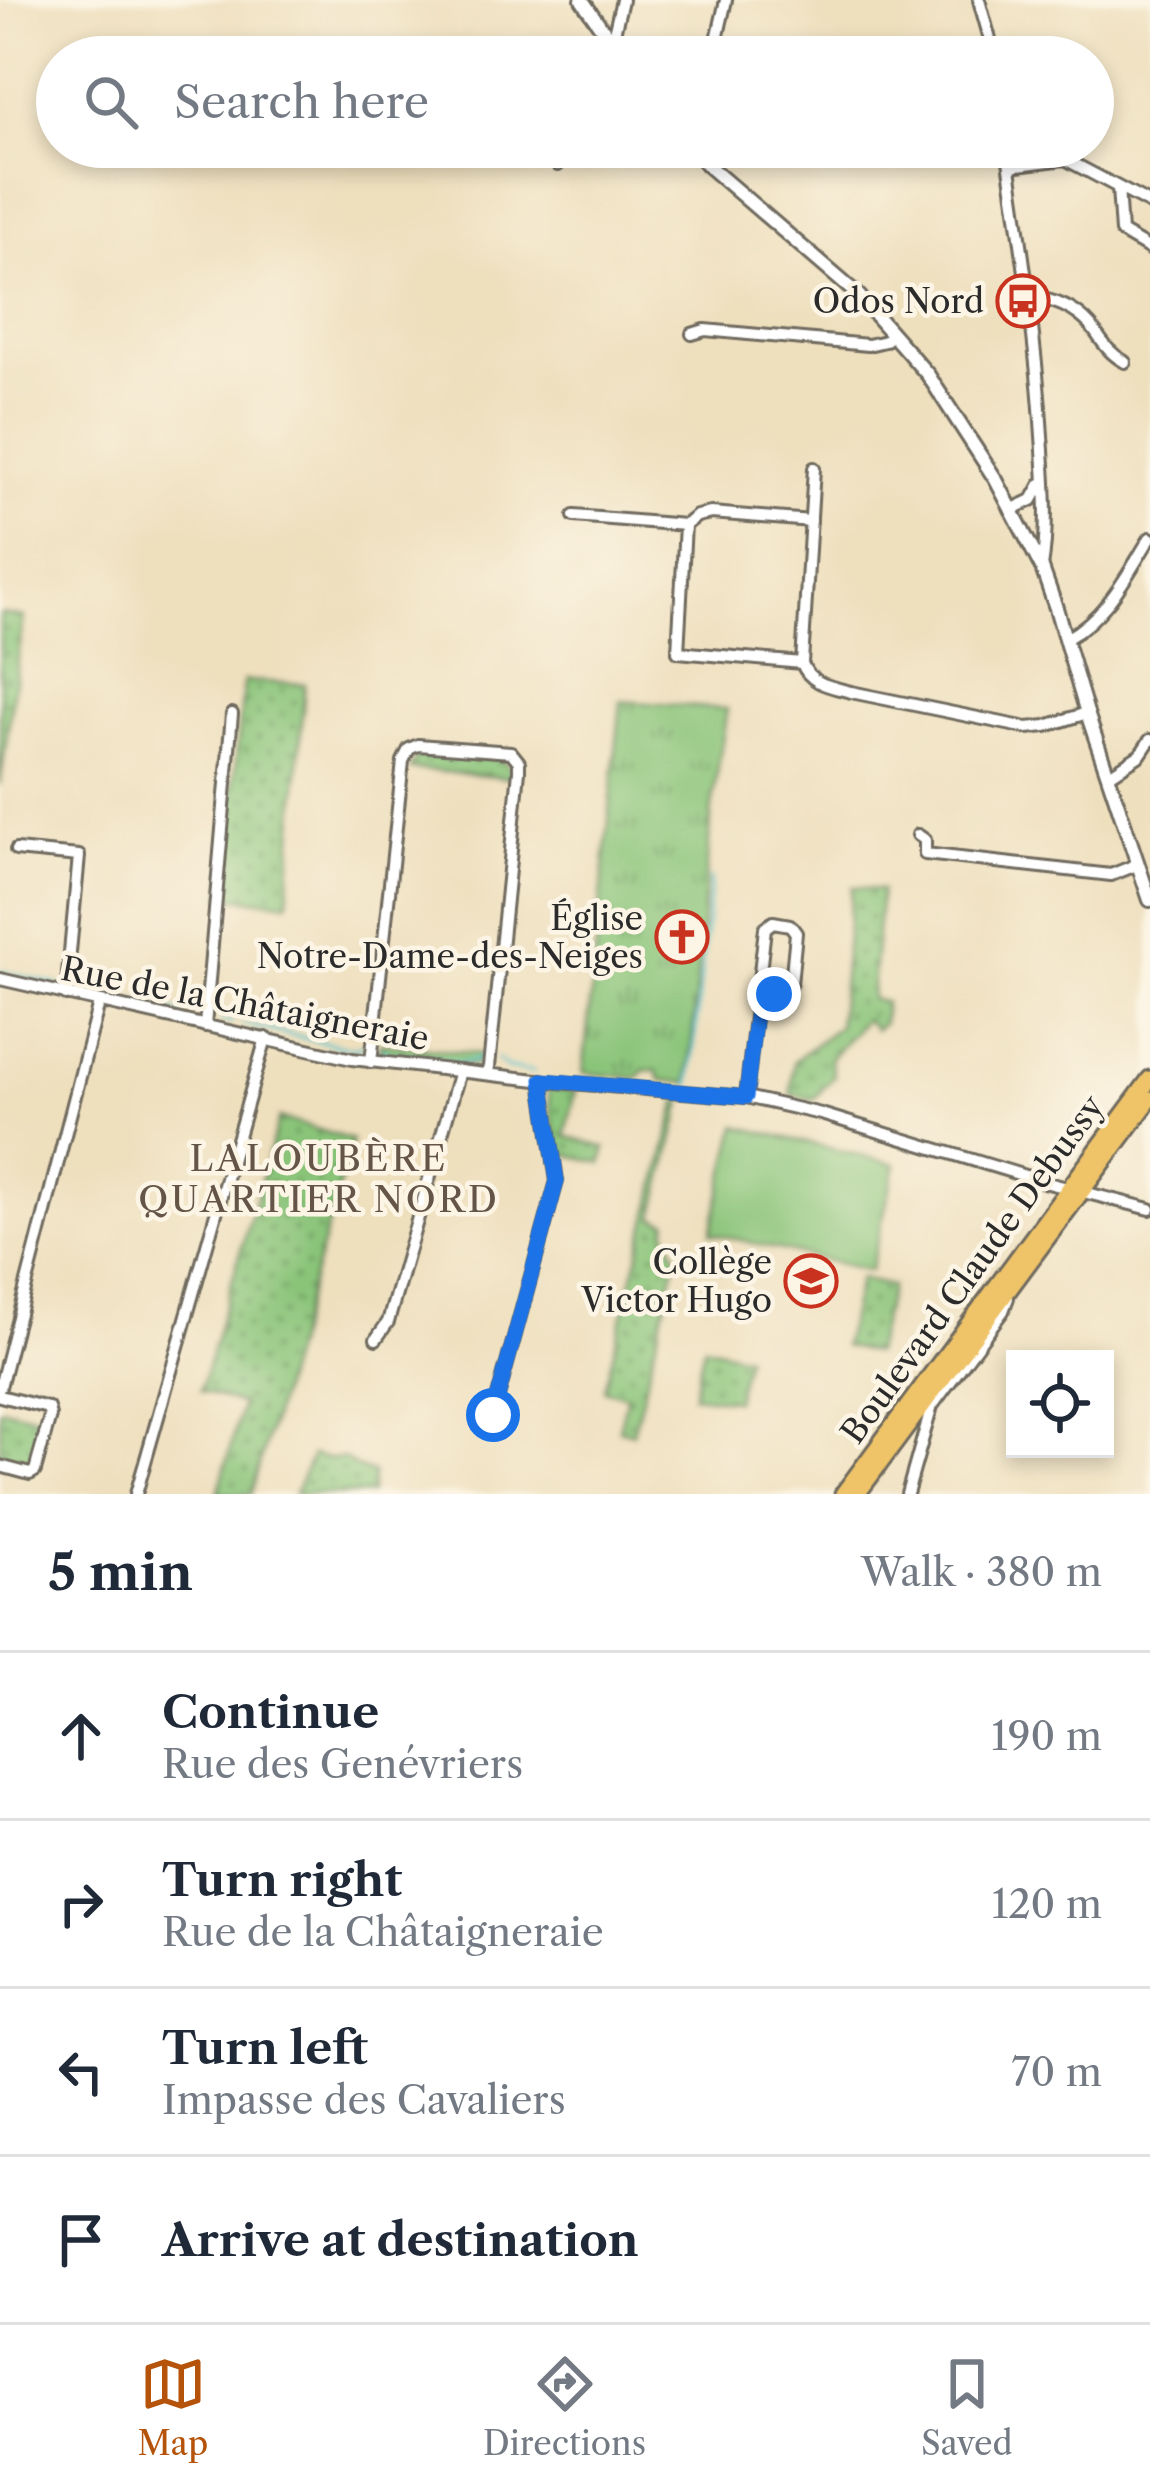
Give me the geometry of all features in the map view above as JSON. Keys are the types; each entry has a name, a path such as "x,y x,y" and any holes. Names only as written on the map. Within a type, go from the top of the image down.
{"main road":[{"name":"Boulevard Claude Debussy","path":"857,1494 1015,1281 1150,1079"},
{"name":"Boulevard Claude Debussy","path":"843,1494 1150,1099"}],"street":[{"path":"582,0 607,36"},
{"path":"611,36 622,0"},
{"path":"718,36 726,0"},
{"path":"979,0 989,36"},
{"path":"710,168 858,295 893,334 928,375 1013,509 1042,568 1150,900"},
{"path":"1010,168 1030,297 1044,475 1042,568"},
{"path":"1081,168 1150,204"},
{"path":"1118,188 1120,232 1150,248"},
{"path":"1030,297 1069,308 1088,322 1110,354 1125,362"},
{"path":"692,334 705,330 868,345 893,334"},
{"path":"814,468 802,663 813,679 824,686 1027,728 1087,713"},
{"path":"1013,509 1032,500 1044,475"},
{"path":"574,516 685,525 711,513 811,521"},
{"path":"1020,523 1037,521 1045,514"},
{"path":"685,525 678,652 802,663"},
{"path":"1066,639 1105,609 1150,538"},
{"path":"206,1026 232,714"},
{"path":"1108,776 1140,755 1150,740"},
{"path":"371,1061 409,749 418,745 511,752 519,771 486,1073"},
{"path":"918,835 925,840 925,854 1111,875 1136,866"},
{"path":"16,850 79,856 66,995"},
{"path":"746,1097 765,928 773,922 790,925 796,933 791,984 781,993 758,994"},
{"name":"Rue de la Châtaigneraie","path":"0,980 371,1061 746,1097 821,1114 1150,1209"},
{"path":"0,1466 35,1472 50,1416 48,1408 0,1391 99,1003"},
{"path":"136,1494 266,1038"},
{"path":"376,1340 388,1322 460,1071"},
{"path":"501,1427 493,1415 557,1181 542,1080"},
{"path":"907,1494 932,1406 1004,1310 1015,1281"}],"green space":[{"path":"0,614 24,617 0,786"},
{"path":"244,681 305,684 288,902 222,897"},
{"path":"621,701 727,709 712,807 688,1083 661,1080 657,1071 644,1070 638,1078 583,1073"},
{"path":"419,753 501,759 510,768 510,778 410,769"},
{"path":"852,887 881,890 871,999 885,1002 883,1023 875,1030 865,1019 830,1059 834,1076 813,1100 791,1094 794,1061 838,1026"},
{"path":"380,1043 481,1054 473,1066 386,1057 379,1051"},
{"path":"548,1091 576,1092 565,1136 606,1148 602,1163 558,1152"},
{"path":"678,1101 683,1102 654,1217 668,1221 666,1231 677,1257 633,1433 619,1429 627,1396 604,1389"},
{"path":"279,1118 352,1140 251,1494 218,1494 242,1404 200,1391"},
{"path":"737,1126 896,1164 870,1271 711,1233"},
{"path":"859,1279 891,1286 874,1353 843,1346"},
{"path":"704,1346 746,1356 735,1400 693,1395"},
{"path":"3,1408 44,1418 30,1463 0,1455"},
{"path":"312,1455 343,1458 373,1473 371,1494 294,1494"}],"waterway":[{"path":"690,1086 711,878"},
{"path":"0,971 58,985"},
{"path":"79,990 184,1013"},
{"path":"221,1020 232,1022"},
{"path":"242,1024 350,1048 364,1046"},
{"path":"382,1049 462,1063 480,1059"},
{"path":"496,1059 508,1068 534,1072"}],"place":[{"name":"Odos Nord","path":"1023,301"},
{"name":"Église Notre-Dame-des-Neiges","path":"682,937"},
{"name":"Collège Victor Hugo","path":"811,1281"}],"district":[{"name":"LALOUBÈRE QUARTIER NORD","path":"319,1178"}],"route":[{"path":"493,1415 557,1181 542,1080 746,1097 758,994 774,994"}]}
